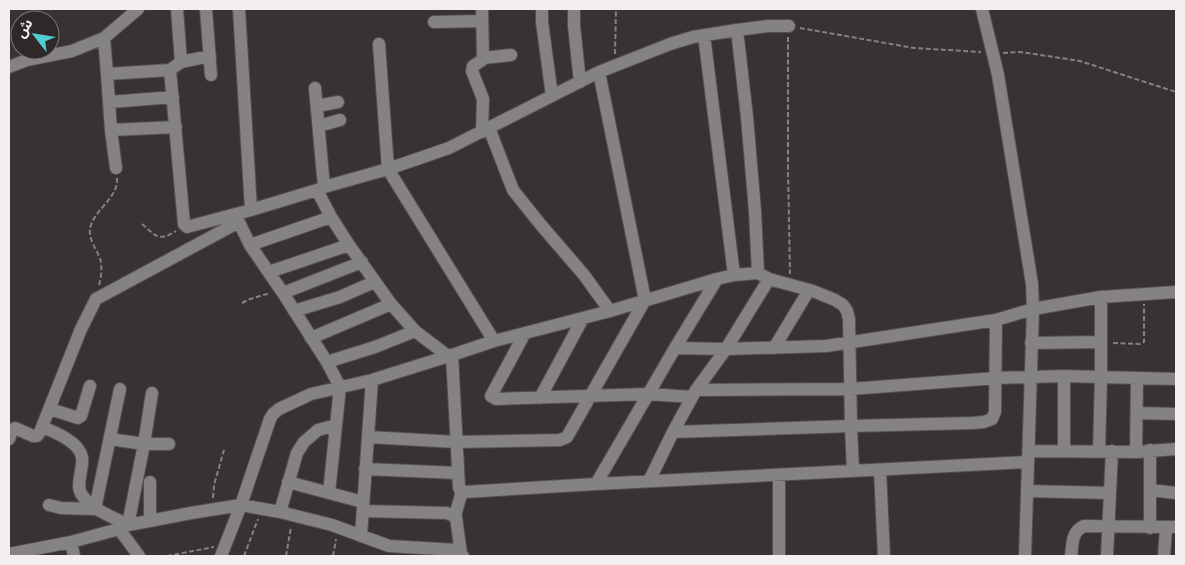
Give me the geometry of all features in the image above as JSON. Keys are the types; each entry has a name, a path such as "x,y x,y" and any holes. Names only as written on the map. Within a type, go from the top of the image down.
{"street":[{"path":"9,67 27,60 72,51 104,38 138,9"},
{"path":"177,9 181,62"},
{"path":"206,9 211,75"},
{"path":"238,9 251,210"},
{"path":"542,9 552,96"},
{"path":"574,9 580,82"},
{"path":"982,9 998,75 1032,284 1033,309 1025,556"},
{"path":"434,22 482,15 483,58"},
{"path":"9,439 15,428 37,436 50,409 81,330 96,299 251,210 388,169 449,148 599,72 670,44 704,35 768,26 788,26"},
{"path":"649,482 694,394 726,349 763,276 737,30"},
{"path":"704,35 734,275"},
{"path":"104,38 116,168"},
{"path":"379,44 388,169 494,341"},
{"path":"511,55 483,58 473,66 472,71 483,99 485,130 513,190 584,275 610,311"},
{"path":"107,74 170,70 181,62 210,56"},
{"path":"170,70 184,224 187,227 237,218"},
{"path":"368,437 456,442 560,440 567,437 645,300 599,72"},
{"path":"315,88 319,126 321,189 332,217 374,282 391,304 416,331 450,356 458,487 464,492 880,470 1028,457 1064,451 1136,452 1176,450"},
{"path":"110,102 173,97"},
{"path":"317,106 338,102"},
{"path":"319,126 340,120"},
{"path":"111,130 176,127"},
{"path":"250,245 332,217"},
{"path":"237,218 250,245 327,362 340,387 330,493"},
{"path":"269,272 349,245"},
{"path":"283,293 362,262"},
{"path":"223,551 241,505 270,419 279,409 312,394 372,380 494,341 610,311 734,275 763,276 809,290 834,300 843,305 847,311 849,319 851,426 854,471"},
{"path":"596,484 717,279"},
{"path":"294,311 340,296 374,282"},
{"path":"774,348 809,290"},
{"path":"675,348 726,349 826,346 996,320 1033,309 1101,297 1176,292"},
{"path":"1101,297 1101,377 1105,452 1110,493 1107,556"},
{"path":"311,338 391,304"},
{"path":"540,398 583,318"},
{"path":"673,432 972,424 984,422 992,419 995,412 996,320"},
{"path":"327,362 375,347 416,331"},
{"path":"525,333 492,396 496,399 850,388 996,378 1064,376 1176,379"},
{"path":"1031,343 1101,342"},
{"path":"1064,376 1064,451"},
{"path":"1136,452 1137,378"},
{"path":"361,536 372,380"},
{"path":"50,409 78,418 81,416 90,386"},
{"path":"95,509 120,389"},
{"path":"123,527 144,444 152,393"},
{"path":"1137,413 1176,414"},
{"path":"280,512 297,453 304,442 318,430 336,425"},
{"path":"42,427 66,438 82,455 79,491 95,509"},
{"path":"110,439 144,444 169,444"},
{"path":"1150,450 1150,528"},
{"path":"365,469 458,473"},
{"path":"880,470 884,556"},
{"path":"779,475 779,556"},
{"path":"150,482 150,520"},
{"path":"288,482 330,493 363,506 447,513 455,516"},
{"path":"1150,490 1176,493"},
{"path":"462,491 455,516 462,555"},
{"path":"1027,491 1110,493"},
{"path":"9,554 71,542 150,520 241,505 280,512 338,527 389,546 456,550 462,555"},
{"path":"49,506 95,509 106,513 123,527 139,556"},
{"path":"1071,556 1076,532 1084,526 1171,528 1164,556"},
{"path":"71,542 74,556"}],"path":[{"path":"614,67 616,9"},
{"path":"788,26 790,284"},
{"path":"96,299 102,274 101,262 90,235 90,228 112,194 117,182 116,168"},
{"path":"142,224 158,237 166,238 186,226"},
{"path":"242,303 262,295 283,293"},
{"path":"1101,342 1140,344 1144,342 1144,294"},
{"path":"211,510 214,485 224,450"},
{"path":"244,556 262,509"},
{"path":"286,556 293,515"},
{"path":"333,556 338,527"},
{"path":"167,556 223,551"}]}
